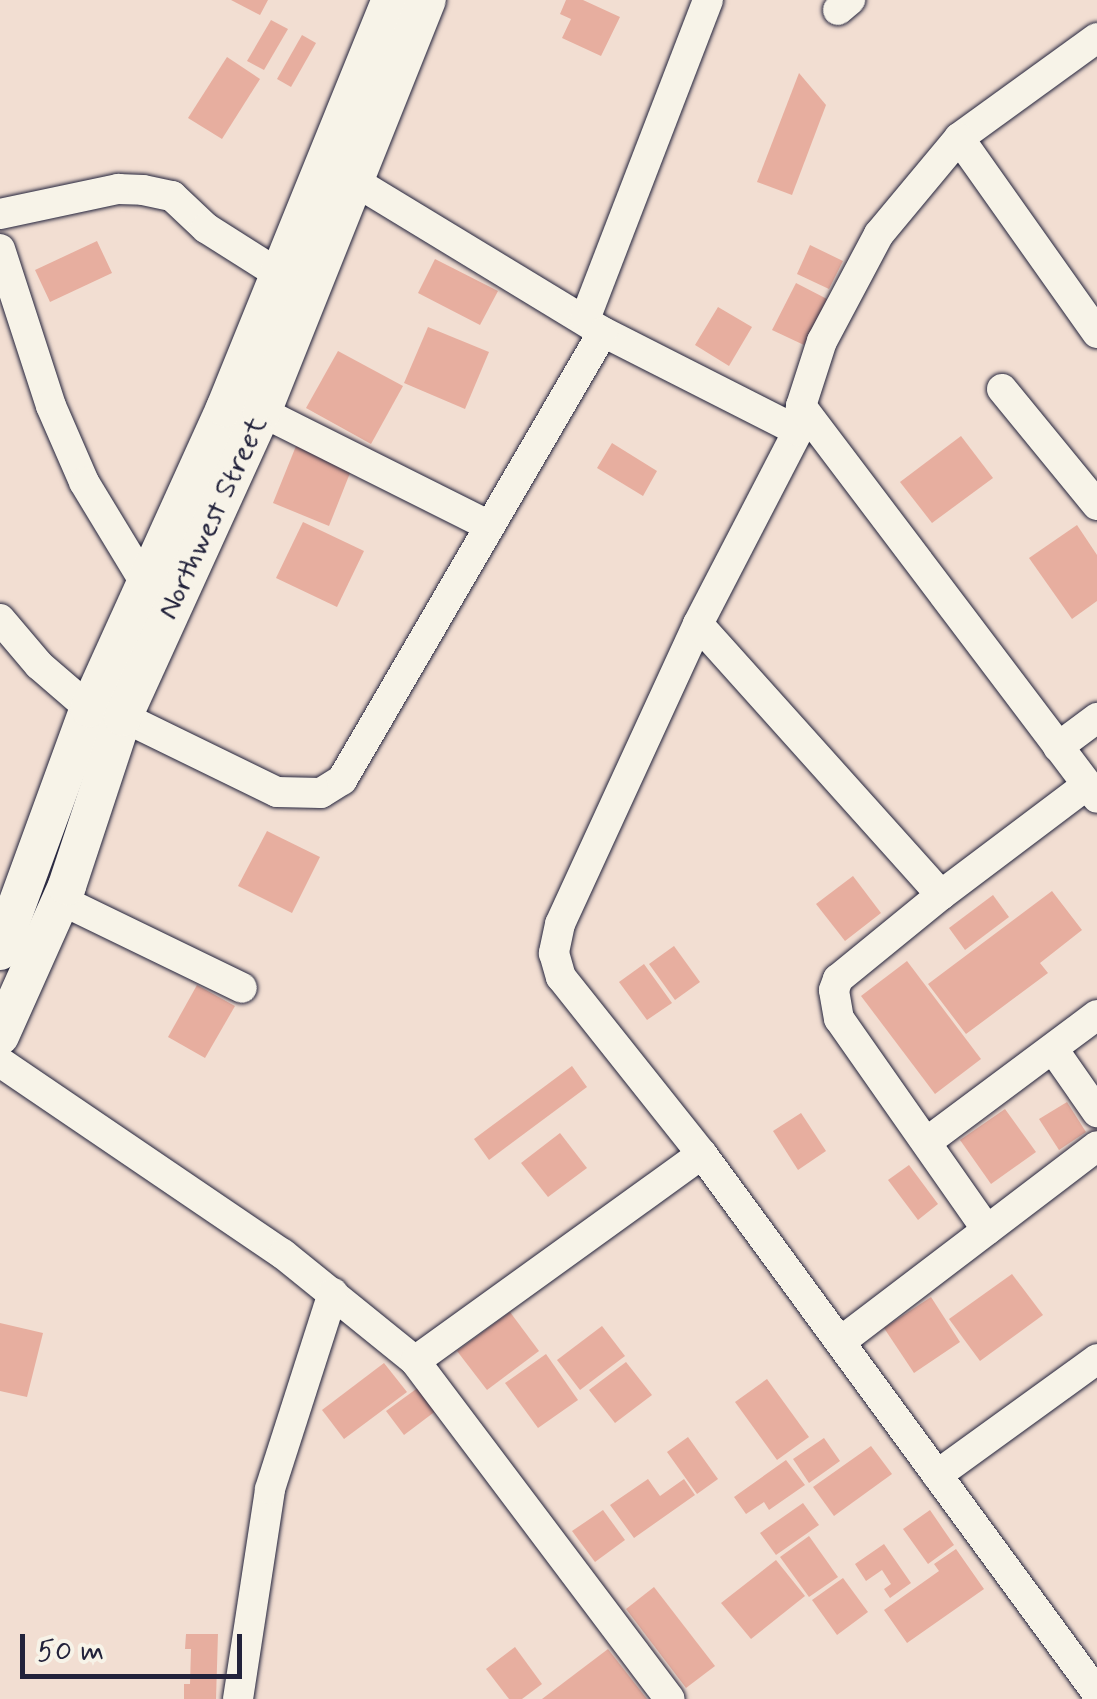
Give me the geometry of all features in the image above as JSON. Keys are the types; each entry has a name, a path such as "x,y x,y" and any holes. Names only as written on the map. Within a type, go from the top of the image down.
{"main road":[{"name":"Northwest Street","path":"0,1036 61,900 106,713 144,581 226,408 391,0"},
{"name":"Northwest Street","path":"1,945 106,713 262,412 427,0"}],"street":[{"path":"0,619 39,665 106,713 276,792 322,793 342,780 488,525 594,325 708,0"},
{"path":"1096,42 959,138 879,234 822,340 799,418 698,624 560,924 554,952 561,976 702,1154 1097,1694"},
{"path":"959,138 1097,333"},
{"path":"356,182 594,325 799,418 1092,792 941,895 838,979 834,990 839,1019 987,1230"},
{"path":"0,214 118,190 172,196 206,228 280,275"},
{"path":"0,249 51,406 84,482 144,581"},
{"path":"1002,389 1095,498"},
{"path":"262,412 488,525"},
{"path":"698,624 941,895"},
{"path":"1058,748 1097,718"},
{"path":"61,900 242,988"},
{"path":"928,1142 1097,1015"},
{"path":"1053,1048 1097,1112"},
{"path":"0,1062 283,1254 415,1361 670,1699"},
{"path":"840,1342 1097,1146"},
{"path":"415,1361 702,1154"},
{"path":"238,1699 270,1490 333,1294"},
{"path":"937,1474 1095,1366"}],"building":[{"path":"231,0 268,0 260,15"},
{"path":"566,0 583,0 620,17 601,56 562,38 571,19 560,14"},
{"path":"271,20 288,29 264,70 247,61"},
{"path":"302,35 316,43 291,87 277,79"},
{"path":"227,57 260,79 222,139 188,118"},
{"path":"799,73 826,105 792,195 757,182"},
{"path":"97,241 112,273 50,302 35,270"},
{"path":"810,245 843,261 829,289 797,274"},
{"path":"435,259 498,291 480,325 418,293"},
{"path":"796,283 827,299 804,345 772,330"},
{"path":"718,307 752,327 729,366 695,345"},
{"path":"428,327 489,352 465,409 404,383"},
{"path":"338,351 403,386 371,444 306,408"},
{"path":"961,436 993,478 932,523 900,482"},
{"path":"612,443 657,471 643,496 597,468"},
{"path":"296,446 352,468 329,526 273,503"},
{"path":"303,522 364,551 337,607 276,578"},
{"path":"1077,525 1097,555 1097,601 1072,619 1029,558"},
{"path":"267,831 320,857 292,913 238,886"},
{"path":"853,876 881,913 845,941 816,904"},
{"path":"1052,891 1082,930 1040,963 1048,973 966,1034 928,984"},
{"path":"993,895 1009,917 965,950 949,928"},
{"path":"674,946 700,982 675,1000 649,964"},
{"path":"907,961 981,1059 935,1094 861,996"},
{"path":"644,964 672,1003 647,1020 619,982"},
{"path":"197,985 235,1006 205,1058 168,1037"},
{"path":"572,1066 587,1087 489,1160 474,1139"},
{"path":"1067,1102 1086,1132 1059,1150 1039,1119"},
{"path":"1005,1109 1036,1152 991,1184 960,1140"},
{"path":"801,1113 826,1151 798,1170 773,1131"},
{"path":"560,1133 587,1168 548,1197 521,1163"},
{"path":"909,1165 938,1204 918,1220 888,1180"},
{"path":"1012,1274 1043,1315 980,1361 949,1319"},
{"path":"931,1297 960,1342 914,1373 884,1328"},
{"path":"510,1312 539,1351 487,1390 457,1351"},
{"path":"0,1323 43,1333 27,1397 0,1391"},
{"path":"602,1326 625,1356 580,1390 557,1360"},
{"path":"546,1354 578,1400 538,1428 505,1383"},
{"path":"626,1362 652,1395 615,1423 589,1390"},
{"path":"384,1363 407,1392 344,1439 322,1410"},
{"path":"767,1379 809,1437 777,1460 735,1402"},
{"path":"423,1384 441,1407 404,1435 386,1411"},
{"path":"688,1437 718,1479 697,1494 667,1452"},
{"path":"824,1438 840,1461 809,1483 793,1459"},
{"path":"871,1446 892,1474 834,1516 813,1487"},
{"path":"786,1460 805,1485 769,1510 764,1502 746,1514 734,1497"},
{"path":"648,1479 660,1496 684,1479 695,1495 634,1538 610,1505"},
{"path":"803,1503 819,1525 776,1555 760,1533"},
{"path":"603,1510 625,1540 595,1562 572,1531"},
{"path":"930,1510 954,1545 928,1564 903,1529"},
{"path":"809,1536 838,1577 809,1597 780,1557"},
{"path":"884,1544 911,1583 890,1598 884,1589 891,1584 882,1570 866,1581 855,1564"},
{"path":"956,1549 984,1589 907,1643 884,1610 939,1571 934,1564"},
{"path":"776,1560 805,1596 751,1639 721,1603"},
{"path":"843,1578 868,1612 837,1635 812,1600"},
{"path":"654,1587 715,1666 686,1688 626,1609"},
{"path":"186,1634 218,1634 216,1699 184,1699 184,1684 190,1684 191,1649 185,1649"},
{"path":"515,1647 542,1684 522,1699 509,1699 486,1669"},
{"path":"608,1649 647,1699 542,1699"}]}
